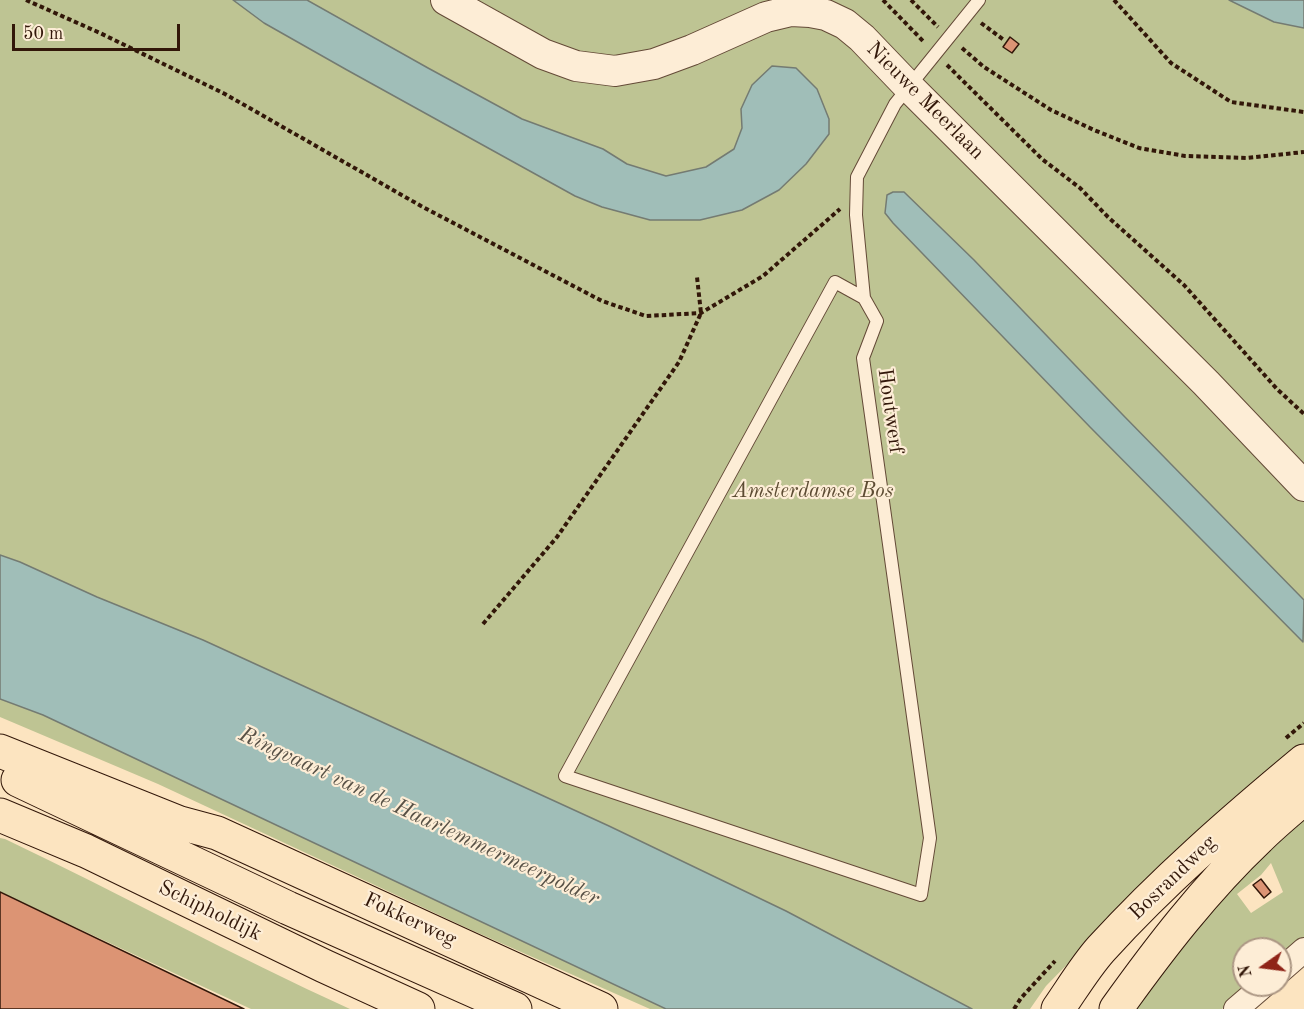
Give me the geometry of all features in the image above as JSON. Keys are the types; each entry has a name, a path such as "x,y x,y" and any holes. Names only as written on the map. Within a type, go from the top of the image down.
{"main road":[{"path":"0,731 40,745 186,812 217,833"},
{"path":"0,752 180,823 217,833"},
{"name":"Bosrandweg","path":"1058,1009 1100,951 1181,868 1304,761"},
{"path":"0,771 288,908 515,1009"},
{"name":"Bosrandweg","path":"1116,1009 1143,972 1221,877 1259,838 1304,798"},
{"name":"Schipholdijk","path":"0,815 86,851 418,1009"},
{"name":"Fokkerweg","path":"217,833 602,1009"}],"street":[{"name":"Nieuwe Meerlaan","path":"446,0 543,54 576,66 615,71 654,64 766,17 790,11 826,15 845,24 862,38 1206,383 1304,486"},
{"path":"1292,960 1304,950"},
{"path":"1236,1009 1250,997"}],"lane":[{"path":"864,298 856,215 856,177 895,104 979,0"},
{"name":"Houtwerf","path":"835,282 864,298 877,321 863,358 930,838 921,895 565,776 835,282"}],"path":[{"path":"26,0 225,94 421,206 602,301 646,316 701,314 763,276 839,210 856,177"},
{"name":"Nieuwe Meerlaan","path":"883,0 936,54"},
{"path":"911,0 949,38 984,67 1051,110 1138,148 1185,156 1247,158 1304,152"},
{"path":"1114,0 1171,63 1231,102 1304,112"},
{"path":"968,14 1004,39"},
{"name":"Nieuwe Meerlaan","path":"958,76 1042,159 1080,188 1108,218 1184,285 1277,390 1304,414"},
{"path":"483,624 564,528 679,362 701,314 697,277"}],"green space":[{"name":"Amsterdamse Bos","path":"0,0 1304,0 1304,751 1135,889 1092,939 1046,986 1030,1009 759,1009 0,648"},
{"path":"0,699 43,715 666,1009 650,1009 469,929 158,784 0,717"},
{"path":"1304,819 1304,944 1292,954 1292,937 1232,937 1232,997 1237,997 1222,1009 1136,1009 1190,935 1246,873","holes":["1271,863 1283,892 1251,913 1237,894 1261,875"]},
{"path":"0,838 350,1009 251,1009 0,892"}],"water":[{"path":"233,0 307,0 522,119 603,149 627,164 666,176 706,167 734,149 742,128 741,109 752,85 772,66 796,68 817,89 829,119 829,134 806,164 779,190 742,210 700,220 650,220 602,207 575,196 264,23"},
{"path":"1229,0 1304,0 1304,28 1274,22"},
{"path":"893,192 904,192 974,260 1304,600 1303,642 1090,427 893,223 885,213 887,195"},
{"name":"Ringvaart van de Haarlemmermeerpolder","path":"0,555 203,640 609,826 786,911 972,1009 666,1009 43,715 0,699"}],"building":[{"path":"1010,37 1019,44 1012,53 1003,47"},
{"path":"1261,879 1271,892 1264,898 1253,885"},
{"path":"0,892 244,1009 0,1009"}]}
